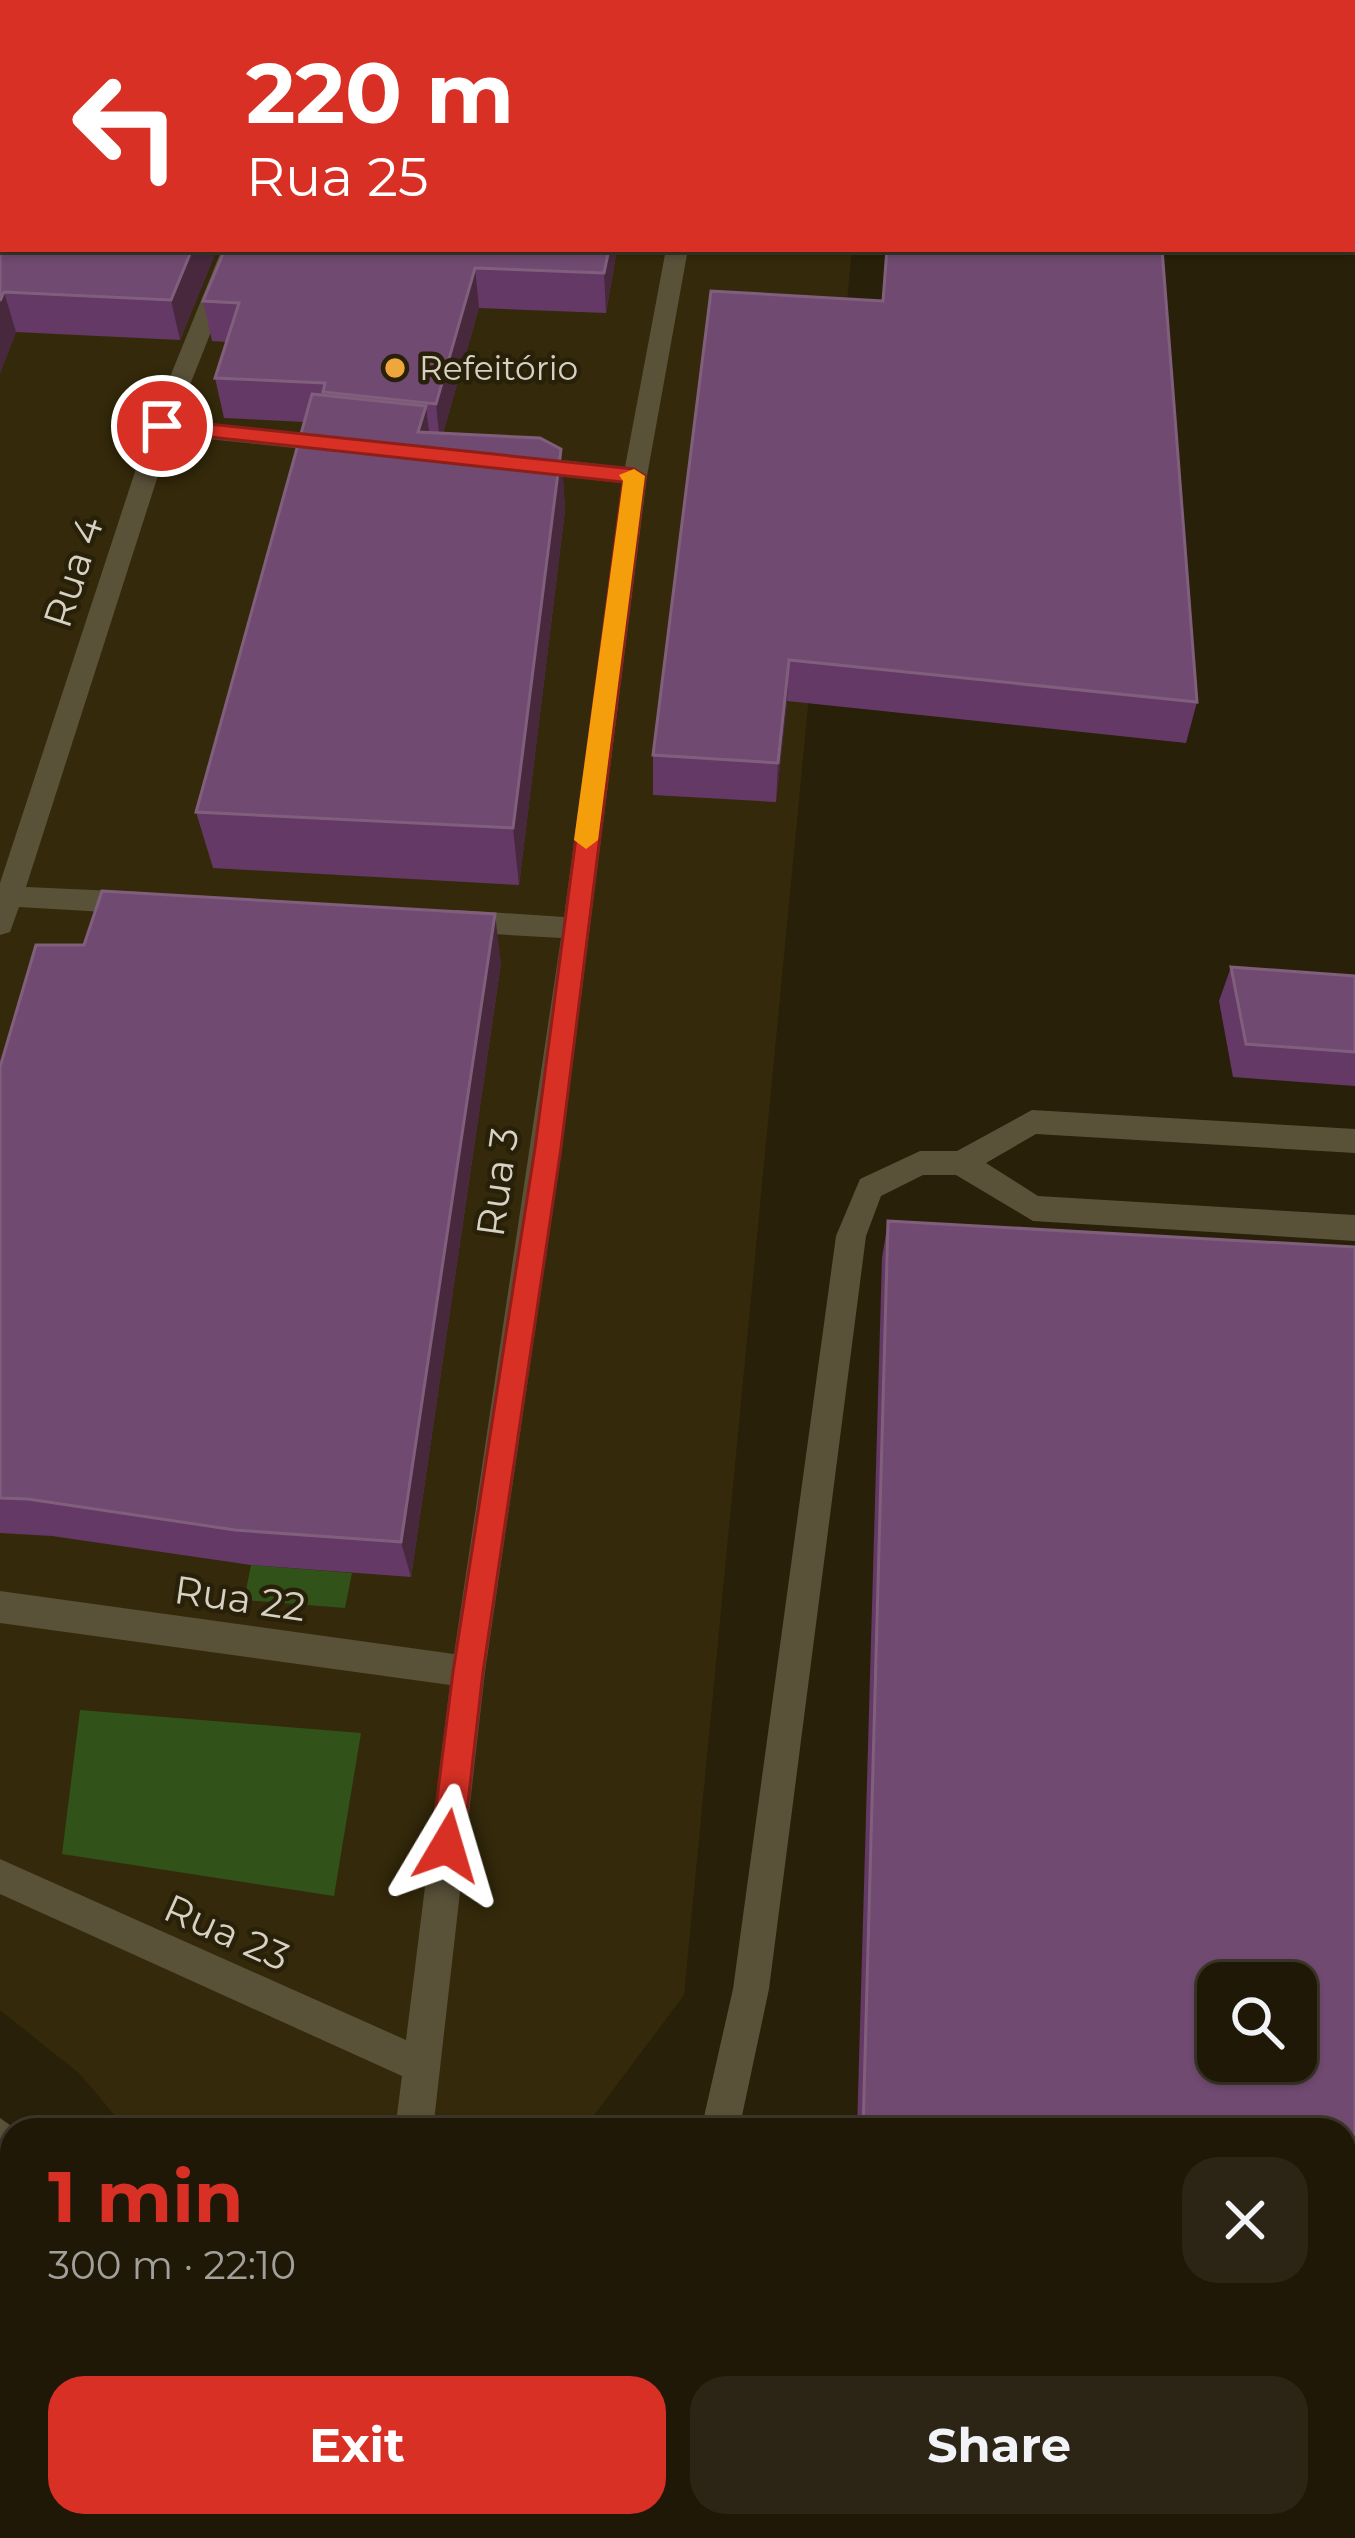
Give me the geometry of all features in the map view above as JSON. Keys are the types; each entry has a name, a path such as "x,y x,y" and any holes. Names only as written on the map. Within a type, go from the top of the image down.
{"lane":[{"name":"Rua 4","path":"0,924 162,426 232,252"},
{"name":"Rua 3","path":"415,2118 468,1672 548,1148 634,476 676,252"},
{"path":"162,426 375,448"},
{"path":"493,461 634,476"},
{"path":"8,896 173,905"},
{"path":"433,920 574,928"},
{"path":"723,2118 751,1989 851,1236 870,1188 920,1163 961,1163 1032,1122 1355,1141"},
{"path":"961,1163 1033,1208 1355,1228"},
{"name":"Rua 22","path":"0,1606 468,1672"},
{"name":"Rua 23","path":"0,1876 420,2065"}],"shaded area":[{"path":"0,252 852,252 684,1995 592,2118 117,2118 80,2074 0,2010"}],"green space":[{"path":"251,1565 352,1573 345,1608 244,1600"},
{"path":"80,1710 361,1733 334,1896 62,1854"}],"building":[{"path":"0,252 191,252 171,300 4,292 0,301"},
{"path":"224,252 608,252 604,273 475,268 436,404 323,392 325,383 215,378 239,303 203,301"},
{"path":"887,252 1162,252 1197,702 789,660 778,763 653,755 711,291 883,301"},
{"path":"312,394 426,406 418,432 540,438 561,449 513,828 196,812"},
{"path":"102,891 495,914 401,1542 235,1530 0,1498 0,1067 36,945 84,945"},
{"path":"1231,967 1355,976 1355,1052 1246,1044"},
{"path":"888,1221 1355,1247 1355,2118 863,2118"}],"slow traffic":[{"path":"586,840 634,476 630,475"}],"place":[{"name":"Refeitório","path":"395,368"}],"route":[{"path":"162,426 634,476 548,1148 468,1672 447,1846"}]}
